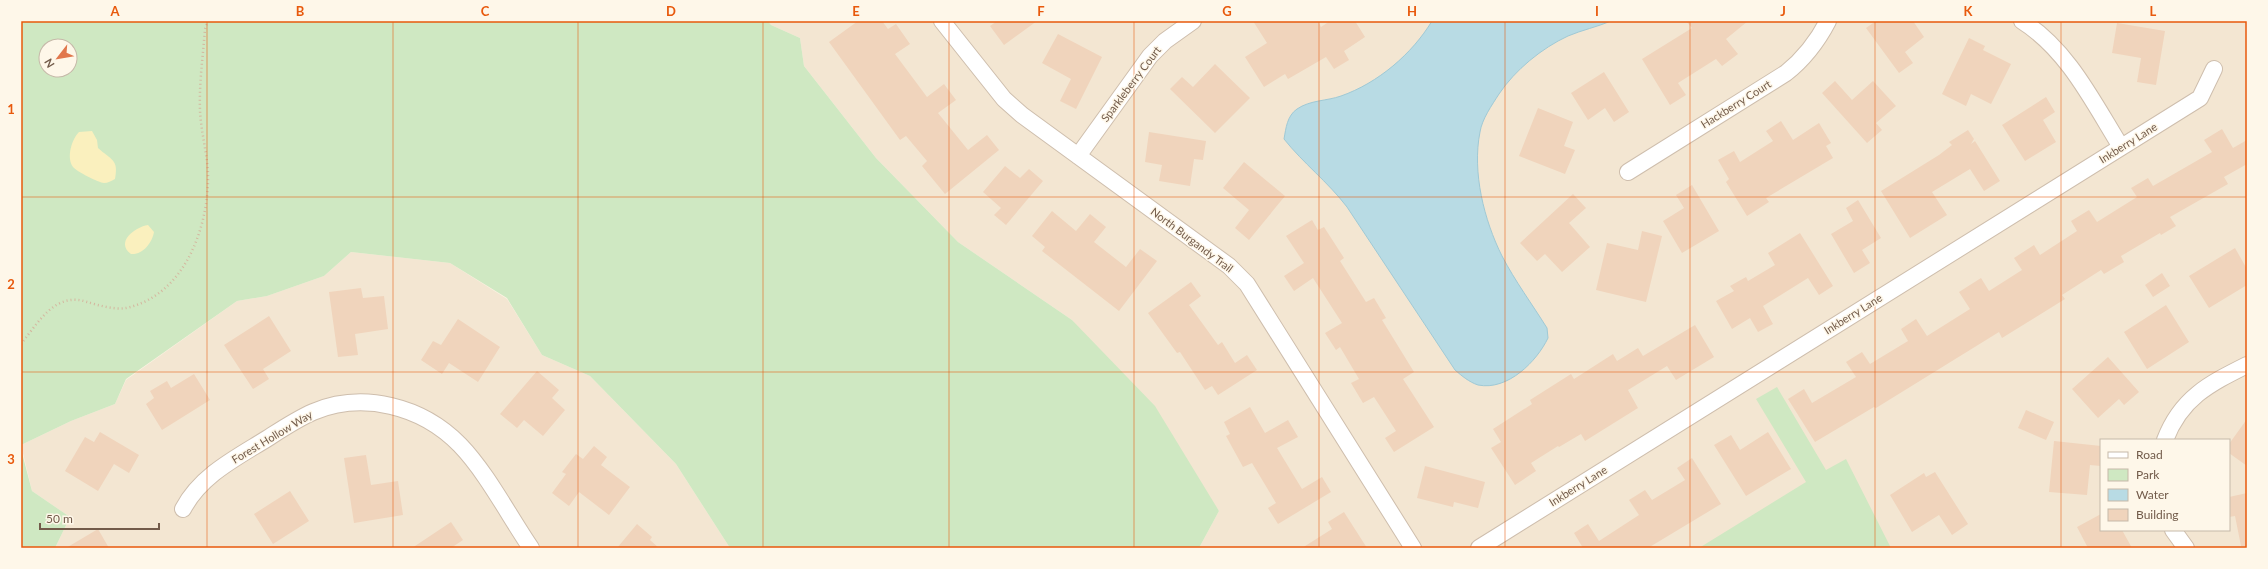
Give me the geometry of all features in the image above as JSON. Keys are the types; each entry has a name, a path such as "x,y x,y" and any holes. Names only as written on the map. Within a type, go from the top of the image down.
{"street":[{"name":"North Burgandy Trail","path":"942,21 1004,99 1022,115 1230,266 1247,284 1413,548"},
{"name":"Sparkleberry Court","path":"1078,156 1150,56 1165,41 1192,21"},
{"name":"Hackberry Court","path":"1628,172 1786,73 1803,60 1816,43 1828,21"},
{"path":"2022,21 2051,43 2067,62 2121,147"},
{"name":"Inkberry Lane","path":"1479,548 2200,98 2214,69"},
{"path":"2165,439 2175,418 2193,397 2215,380 2247,365"},
{"name":"Forest Hollow Way","path":"183,509 191,494 202,482 284,428 312,413 331,406 370,402 409,411 445,432 460,445 473,461 531,548"},
{"path":"2174,531 2186,548"}],"path":[{"path":"21,344 52,306 67,300 84,301 97,305 125,308 144,301 161,291 176,276 190,256 196,244 204,216 208,182 199,100 205,29 208,21"}],"shaded area":[{"path":"768,21 2247,21 2247,548 1199,548 1219,511 1072,320 958,242 876,158 804,66 800,38 771,25"},
{"path":"351,252 450,263 507,299 542,355 590,376 676,464 730,548 55,548 70,517 32,491 21,445 71,421 115,404 126,380 237,301 267,296 324,276"}],"green space":[{"path":"21,21 768,21 771,25 800,38 804,66 876,158 958,242 1072,320 1155,406 1219,511 1199,548 730,548 676,464 590,376 542,355 507,298 450,263 351,252 324,276 267,296 237,301 126,379 115,404 71,421 21,445"},
{"path":"1777,387 1826,470 1846,459 1891,548 1699,548 1806,482 1756,399"},
{"path":"21,449 32,491 70,517 55,548 21,548"}],"sand":[{"path":"92,131 97,140 98,148 113,160 116,167 115,179 108,182 104,183 88,176 75,169 71,163 70,153 76,135 79,132"},
{"path":"148,225 154,232 149,244 139,253 131,254 125,245 126,240 133,232 143,226"}],"water":[{"path":"1432,21 1611,21 1568,36 1548,47 1530,60 1505,85 1488,112 1481,127 1478,147 1479,179 1481,196 1490,227 1507,265 1547,328 1548,338 1537,356 1529,365 1510,379 1489,386 1475,384 1455,370 1347,207 1332,189 1284,139 1289,119 1297,109 1313,102 1341,96 1381,75 1415,45"}],"building":[{"path":"858,21 882,21 888,29 896,24 910,44 895,54 927,97 944,84 956,100 938,113 968,150 987,135 999,150 945,194 922,166 927,161 906,136 900,140 829,42"},
{"path":"997,21 1037,21 1004,45 990,26"},
{"path":"1253,21 1318,21 1321,27 1330,21 1355,21 1365,37 1344,51 1349,60 1334,69 1326,57 1288,79 1285,74 1264,87 1245,57 1267,43"},
{"path":"1686,21 1748,21 1726,39 1738,54 1722,66 1716,59 1678,83 1686,95 1670,105 1642,59 1692,28"},
{"path":"1876,21 1913,21 1924,37 1905,52 1913,63 1899,73 1866,28"},
{"path":"2117,23 2165,31 2156,85 2137,82 2141,58 2112,53"},
{"path":"1058,34 1102,57 1076,109 1060,101 1071,79 1042,63"},
{"path":"1969,38 1985,46 1983,50 2011,64 1991,104 1971,94 1966,106 1942,94"},
{"path":"1215,64 1250,98 1215,133 1170,89 1182,77 1193,87"},
{"path":"1604,72 1629,112 1614,122 1605,108 1588,120 1571,93"},
{"path":"1835,81 1852,100 1873,81 1896,106 1876,123 1882,130 1867,143 1822,93"},
{"path":"2046,97 2055,112 2043,120 2056,142 2025,161 2002,125"},
{"path":"1538,108 1573,122 1564,146 1575,150 1565,174 1519,156"},
{"path":"1781,121 1793,140 1819,123 1831,143 1826,146 1833,158 1766,198 1769,202 1747,216 1726,182 1729,179 1718,160 1734,151 1740,162 1773,141 1766,131"},
{"path":"2222,129 2233,148 2247,140 2247,164 2224,177 2228,184 2170,217 2176,226 2161,235 2160,233 2121,256 2124,262 2104,274 2101,270 2062,295 2065,299 2002,338 1999,332 1876,408 1874,407 1815,442 1788,399 1804,389 1812,403 1856,377 1846,362 1862,352 1870,364 1908,341 1901,329 1916,319 1927,336 1970,309 1959,292 1981,278 1989,291 2022,270 2014,258 2034,245 2040,255 2077,231 2071,221 2089,210 2097,222 2137,197 2131,188 2148,178 2153,186 2212,152 2204,140"},
{"path":"1968,130 1974,139 1971,144 1975,141 2000,181 1984,191 1970,169 1932,192 1947,215 1910,238 1881,191 1939,155 1952,145 1949,142"},
{"path":"1149,132 1206,141 1203,160 1194,159 1190,186 1159,181 1162,165 1145,162"},
{"path":"1244,162 1285,196 1249,240 1235,228 1249,210 1223,188"},
{"path":"1005,166 1020,178 1029,169 1043,181 1006,225 994,215 1001,208 983,192"},
{"path":"1692,185 1719,231 1682,253 1663,221 1684,208 1676,195"},
{"path":"1573,194 1586,208 1569,223 1590,247 1562,272 1545,254 1537,261 1520,243"},
{"path":"1858,200 1881,238 1862,250 1870,263 1854,273 1831,234 1853,221 1846,208"},
{"path":"1052,211 1076,231 1090,214 1106,227 1094,242 1126,267 1140,249 1157,261 1119,311 1042,251 1045,247 1032,236"},
{"path":"1312,220 1318,230 1324,227 1344,258 1340,261 1366,302 1374,298 1386,318 1382,320 1414,372 1403,379 1434,427 1394,452 1385,438 1396,431 1374,397 1363,403 1351,383 1359,379 1340,347 1336,350 1325,333 1342,323 1313,278 1294,291 1284,276 1304,263 1286,236"},
{"path":"1642,231 1662,236 1646,302 1596,290 1607,243 1638,250"},
{"path":"1800,233 1833,286 1819,295 1808,278 1763,306 1773,324 1758,332 1750,318 1732,329 1716,301 1734,291 1730,286 1746,277 1748,281 1775,265 1768,253"},
{"path":"2235,248 2247,269 2247,285 2209,308 2189,276"},
{"path":"2162,273 2170,286 2153,297 2145,285"},
{"path":"1191,282 1201,296 1189,305 1218,345 1222,342 1235,363 1247,355 1257,370 1218,395 1212,386 1205,390 1180,352 1177,353 1148,313"},
{"path":"361,288 363,298 384,296 388,329 355,334 358,355 338,357 329,292"},
{"path":"2166,305 2189,342 2147,369 2124,332"},
{"path":"269,316 291,351 263,369 269,379 253,389 224,345"},
{"path":"458,319 500,347 478,382 449,363 442,374 421,360 433,341 441,345"},
{"path":"1695,325 1714,357 1676,380 1667,366 1628,390 1638,408 1585,441 1581,434 1559,447 1558,446 1531,463 1536,471 1515,485 1491,448 1501,442 1493,429 1532,404 1530,400 1571,374 1574,379 1613,354 1617,361 1638,348 1643,356"},
{"path":"2108,357 2139,392 2124,405 2119,399 2098,418 2072,389"},
{"path":"537,371 559,390 552,398 565,410 543,436 524,420 517,428 500,414"},
{"path":"194,374 210,400 162,430 146,404 154,398 150,391 167,381 171,388"},
{"path":"1250,407 1265,433 1288,420 1298,437 1277,448 1302,489 1322,477 1331,492 1278,524 1268,508 1276,503 1252,463 1243,467 1226,436 1230,434 1224,422"},
{"path":"2026,410 2054,422 2046,440 2018,428"},
{"path":"2247,419 2247,466 2230,454 2230,443"},
{"path":"100,432 139,455 129,473 114,464 98,491 65,471 85,437 94,442"},
{"path":"1768,432 1791,469 1746,496 1714,445 1731,435 1740,450"},
{"path":"2054,441 2100,446 2100,466 2090,465 2087,495 2049,492"},
{"path":"594,446 607,457 601,465 630,487 609,515 579,492 569,506 552,493 566,474 562,472 576,454 583,459"},
{"path":"366,455 371,485 398,481 403,515 354,523 344,458"},
{"path":"1692,458 1721,504 1648,548 1583,548 1574,533 1588,524 1599,541 1639,515 1629,500 1645,490 1652,500 1685,480 1677,468"},
{"path":"1425,466 1485,482 1478,508 1454,502 1453,507 1417,498"},
{"path":"1935,472 1968,524 1952,535 1939,515 1912,532 1890,495 1924,473 1926,477"},
{"path":"290,491 309,521 273,544 254,514"},
{"path":"2247,493 2247,546 2241,546 2235,516 2230,517 2230,497"},
{"path":"1344,512 1367,548 1302,548 1332,529 1328,522"},
{"path":"2100,515 2100,531 2123,531 2132,548 2088,548 2077,527"},
{"path":"451,522 463,540 451,548 412,548"},
{"path":"637,524 652,537 650,540 659,548 617,548"},
{"path":"98,529 109,548 66,548"}]}
